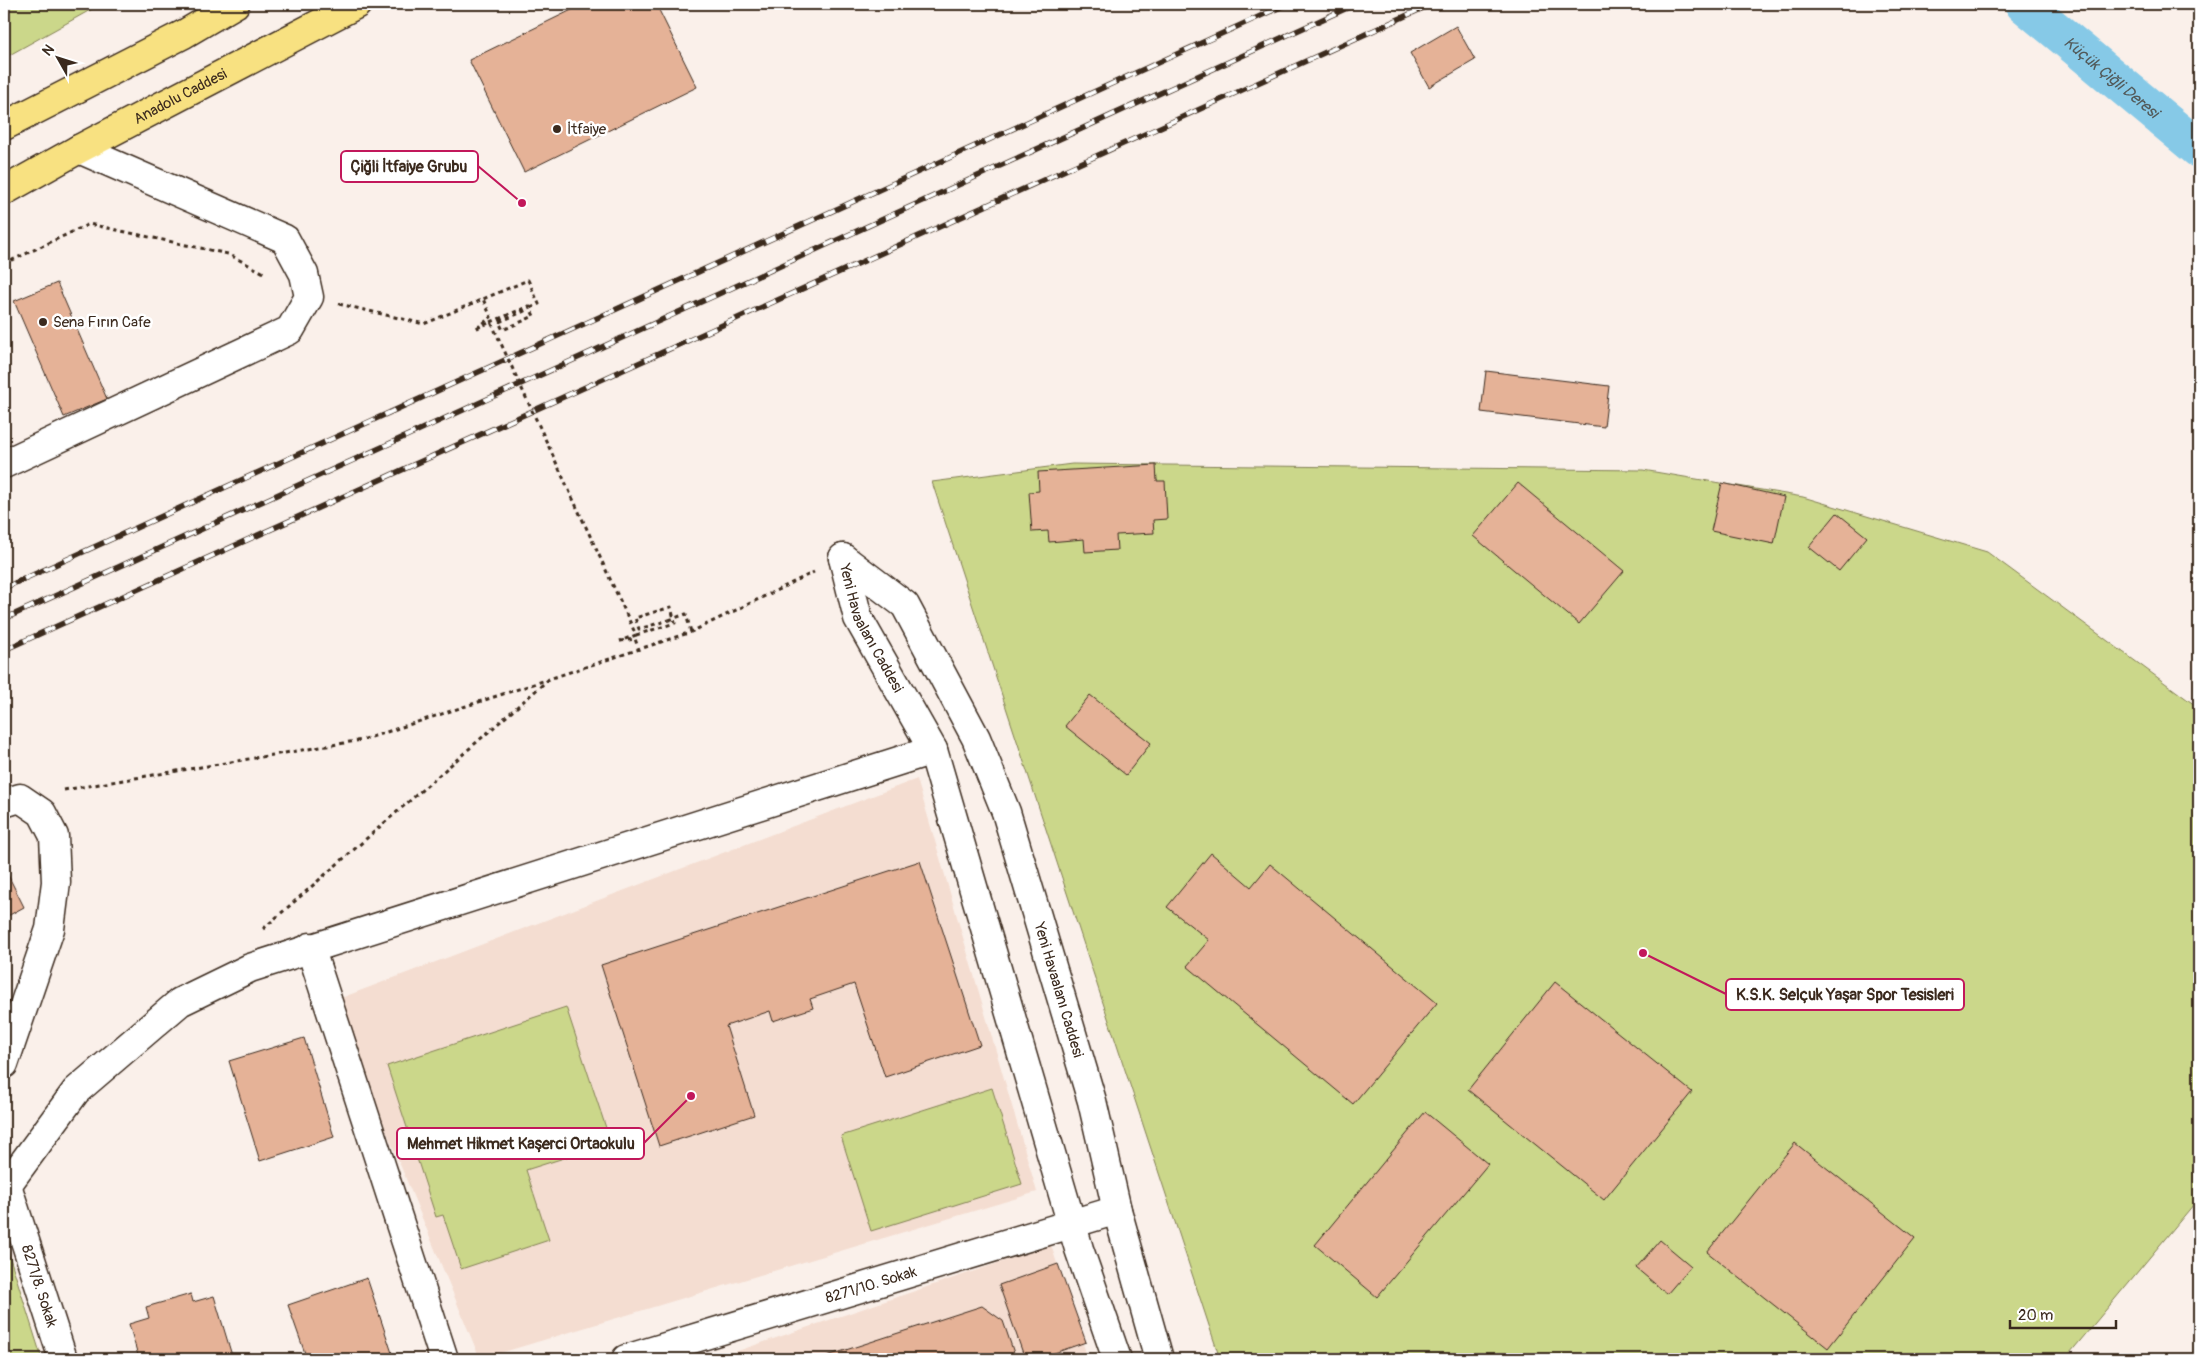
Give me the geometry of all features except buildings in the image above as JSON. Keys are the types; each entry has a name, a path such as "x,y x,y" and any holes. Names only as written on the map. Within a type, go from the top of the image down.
{"highway":[{"path":"184,34 220,4"},
{"path":"4,126 184,34 235,4"},
{"name":"Anadolu Caddesi","path":"4,191 79,149 357,4"}],"street":[{"path":"4,464 290,330 309,297 304,274 285,239 79,149"},
{"name":"Yeni Havaalanı Caddesi","path":"843,558 858,618 933,750 1072,1224 1117,1359"},
{"name":"Yeni Havaalanı Caddesi","path":"843,558 905,605 976,738 1006,812 1084,1073 1117,1210 1159,1359"},
{"path":"5,1185 76,1091 180,1002 250,968 310,947 933,750"},
{"path":"4,1064 50,929 56,882 54,836 42,813 12,801"},
{"path":"310,947 444,1359"},
{"name":"8271/8. Sokak","path":"5,1185 63,1359"},
{"name":"8271/10. Sokak","path":"626,1359 1117,1210"}],"path":[{"path":"483,299 491,317 477,328 529,306 534,316 503,330 499,322 527,310"},
{"path":"492,322 636,635"},
{"path":"12,801 362,740 691,632 843,558"},
{"path":"639,650 635,640 620,641 675,623 671,607 635,618 639,629 669,620 686,614 691,632"},
{"path":"261,931 550,679"}],"shaded area":[{"path":"917,779 1037,1192 480,1359 333,1001"},
{"path":"1051,1245 1088,1359 714,1359"}],"green space":[{"path":"4,4 101,4 4,58"},
{"path":"1072,464 1643,470 1803,497 1987,552 2199,708 2199,1198 2065,1359 1220,1359 932,482"},
{"path":"566,1007 611,1143 526,1170 549,1240 461,1269 443,1215 436,1217 387,1066"},
{"path":"992,1088 1022,1184 871,1231 841,1136"},
{"path":"4,1239 42,1359 4,1359"}],"waterway":[{"name":"Küçük Çiğli Deresi","path":"2024,4 2199,149"}],"railway":[{"path":"4,588 1287,4"},
{"path":"4,619 1356,4"},
{"path":"4,650 1432,4"}],"place":[{"name":"İtfaiye","path":"557,129"},
{"name":"Çiğli İtfaiye Grubu","path":"522,203"},
{"name":"Sena Fırın Cafe","path":"43,322"},
{"name":"K.S.K. Selçuk Yaşar Spor Tesisleri","path":"1643,953"},
{"name":"Mehmet Hikmet Kaşerci Ortaokulu","path":"691,1096"}]}
